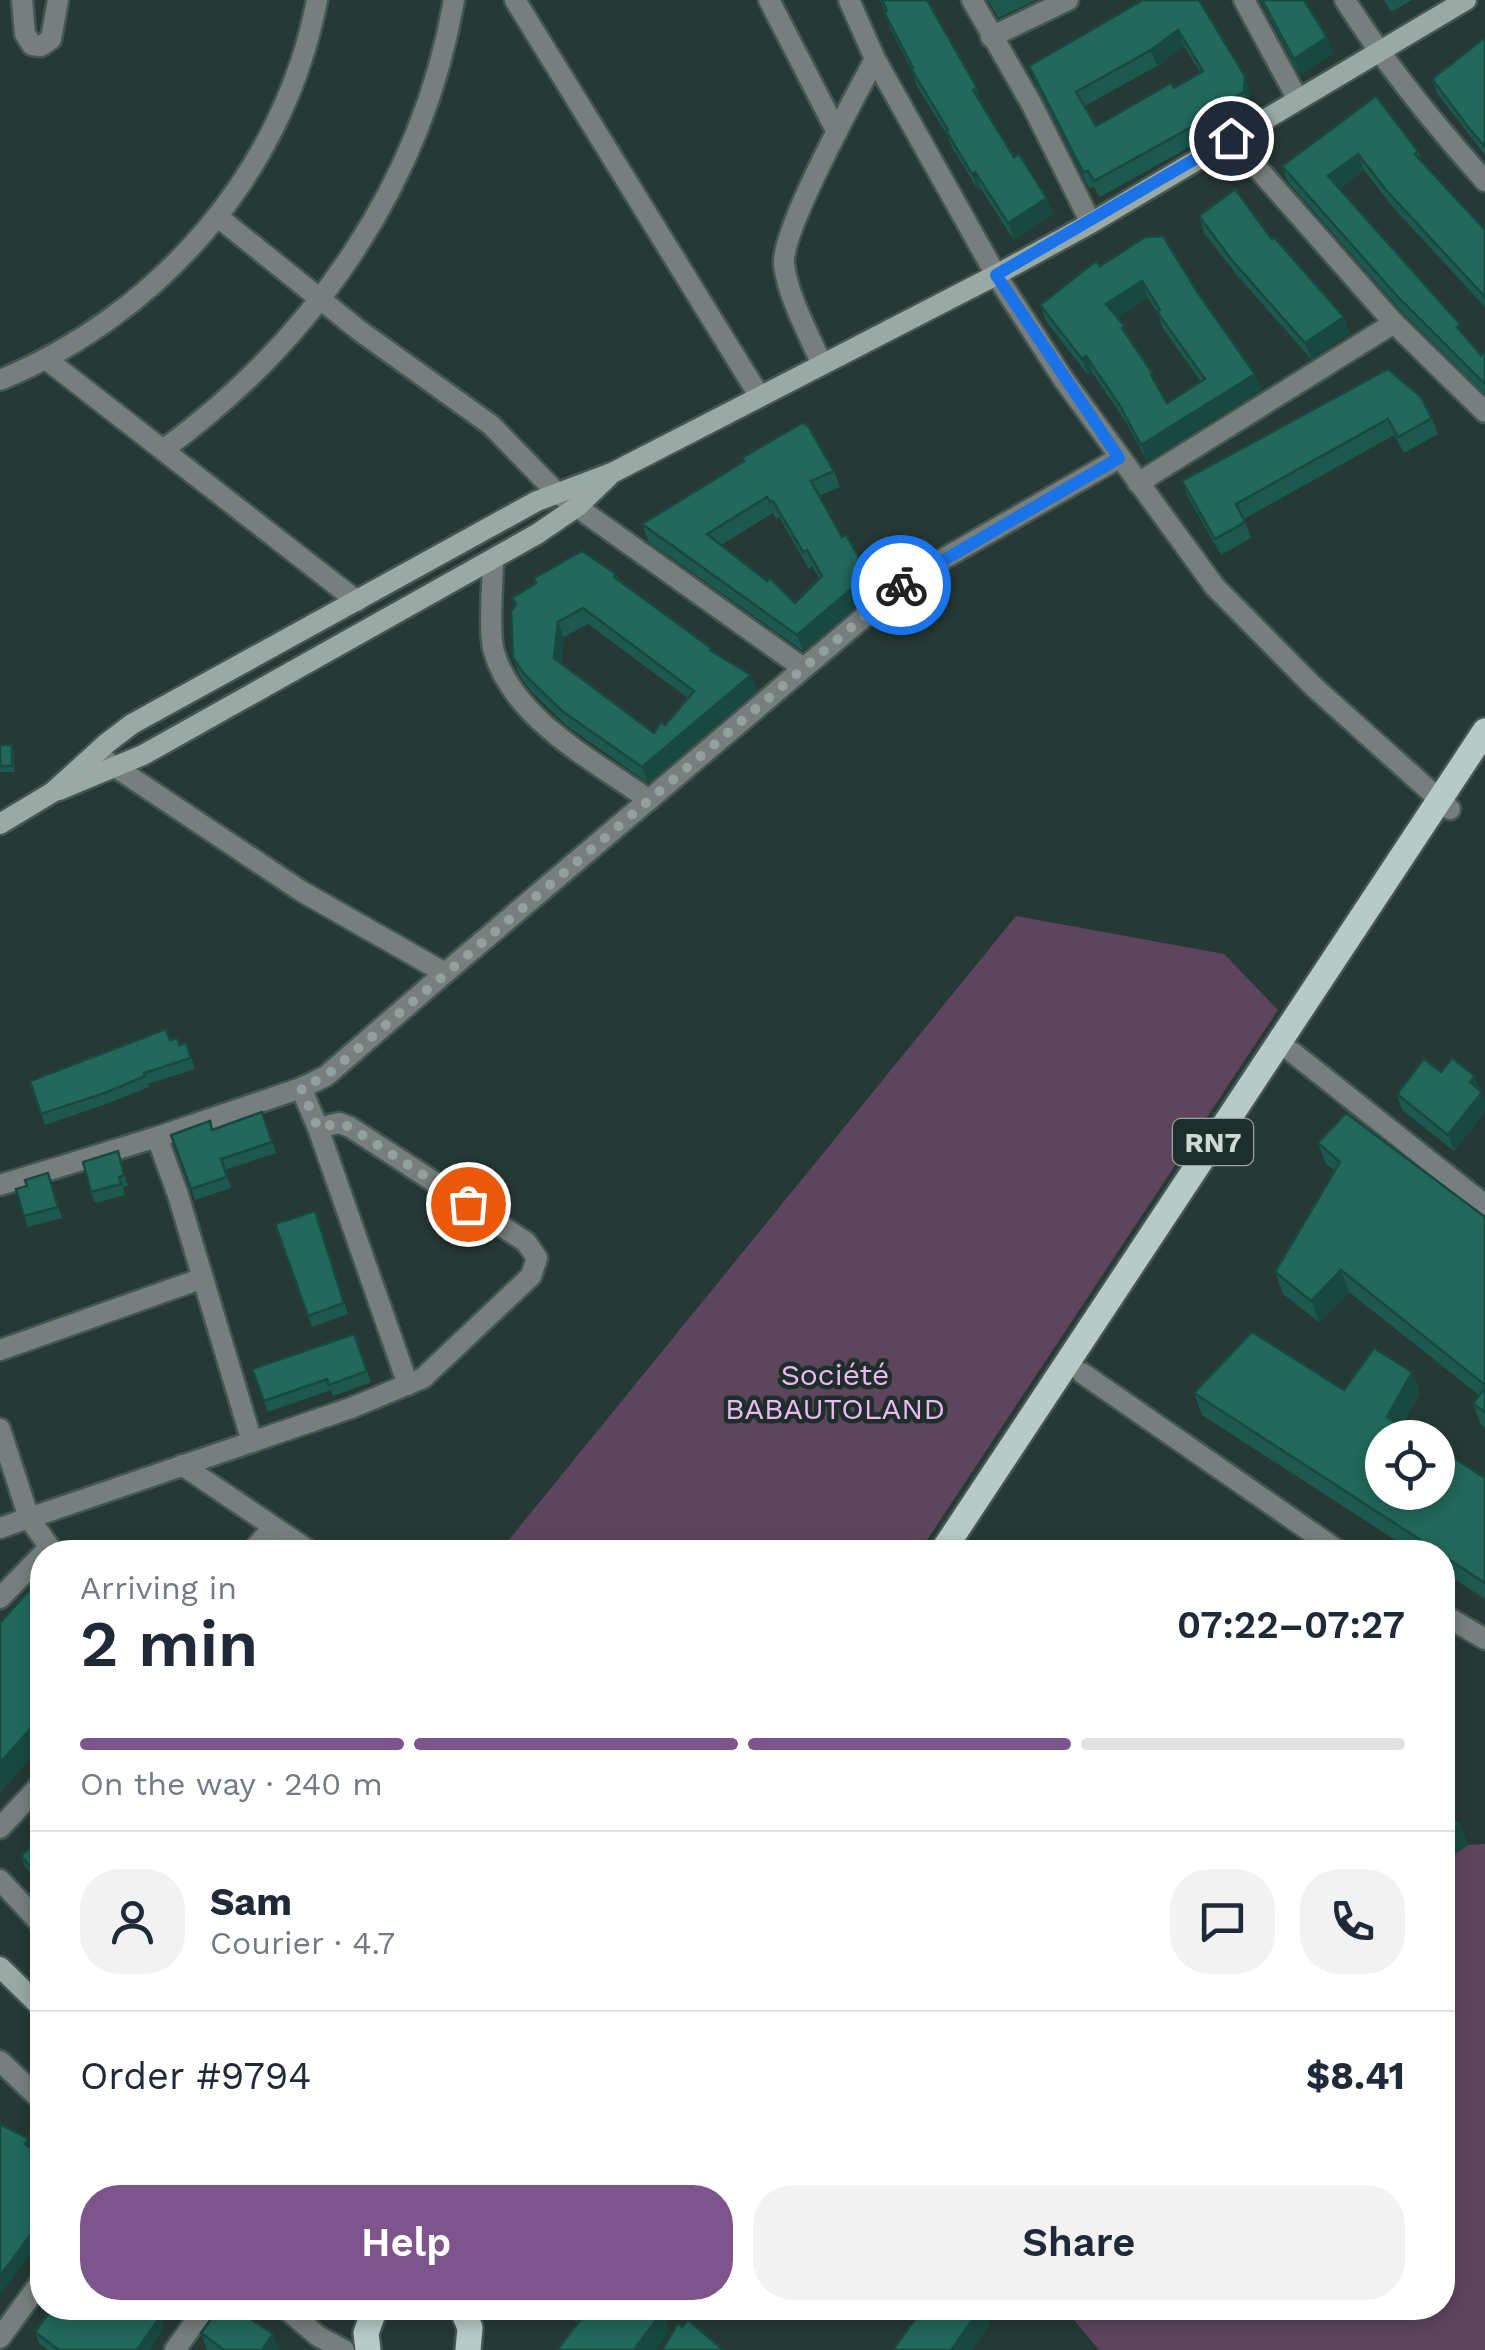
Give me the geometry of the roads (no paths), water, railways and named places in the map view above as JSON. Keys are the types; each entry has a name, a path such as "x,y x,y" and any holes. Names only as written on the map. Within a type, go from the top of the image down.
{"main road":[{"name":"RN7","path":"970,1540 1292,1052 1485,732"},
{"name":"RN7","path":"950,1540 1444,804 1485,760"},
{"path":"368,2350 366,2333 370,2320"},
{"path":"467,2320 468,2350"}],"street":[{"path":"22,0 25,34 32,45 41,46 51,38 58,0"},
{"path":"0,380 46,359 106,323 155,284 218,217 274,125 304,49 317,0"},
{"path":"163,450 263,366 321,301 369,230 401,169 438,72 454,0"},
{"path":"515,0 760,397"},
{"path":"770,0 836,132"},
{"path":"849,0 875,58 996,275 1119,458 1215,587 1314,687 1444,804"},
{"path":"972,0 1031,103 1091,222"},
{"path":"991,37 1068,0"},
{"path":"1244,0 1298,98"},
{"path":"1345,0 1377,50 1439,130 1485,181"},
{"path":"53,792 132,724 556,492 614,472 996,275 1466,0"},
{"path":"822,366 788,282 785,249 836,132 875,58"},
{"path":"1231,138 1394,323 1485,412"},
{"path":"218,217 321,301 491,425 556,492 803,668"},
{"path":"1138,483 1394,323"},
{"path":"46,359 357,601"},
{"path":"0,1185 157,1137 326,1076 910,578 1119,458"},
{"path":"0,824 53,792 117,768 493,559 578,506 614,472"},
{"path":"493,559 493,650 510,686 527,712 649,800"},
{"path":"95,753 300,891 445,973"},
{"path":"1292,1052 1485,1205"},
{"path":"301,1088 355,1227 408,1385"},
{"path":"0,1528 408,1385 432,1372 531,1276 537,1258 526,1242 350,1127 339,1123 318,1128"},
{"path":"157,1137 252,1442"},
{"path":"0,1350 203,1278"},
{"path":"1082,1372 1320,1540"},
{"path":"0,1428 29,1518 41,1540"},
{"path":"182,1466 292,1540"},
{"path":"262,1540 272,1528"},
{"path":"0,1598 30,1569"},
{"path":"1455,1622 1485,1639"},
{"path":"0,1828 30,1796"},
{"path":"0,1880 30,1911"},
{"path":"0,1966 30,1996"},
{"path":"3,2073 30,2092"},
{"path":"0,2338 30,2297"},
{"path":"175,2350 196,2320"},
{"path":"300,2320 332,2348"}],"park label":[{"name":"Société BABAUTOLAND","path":"835,1391"}]}
